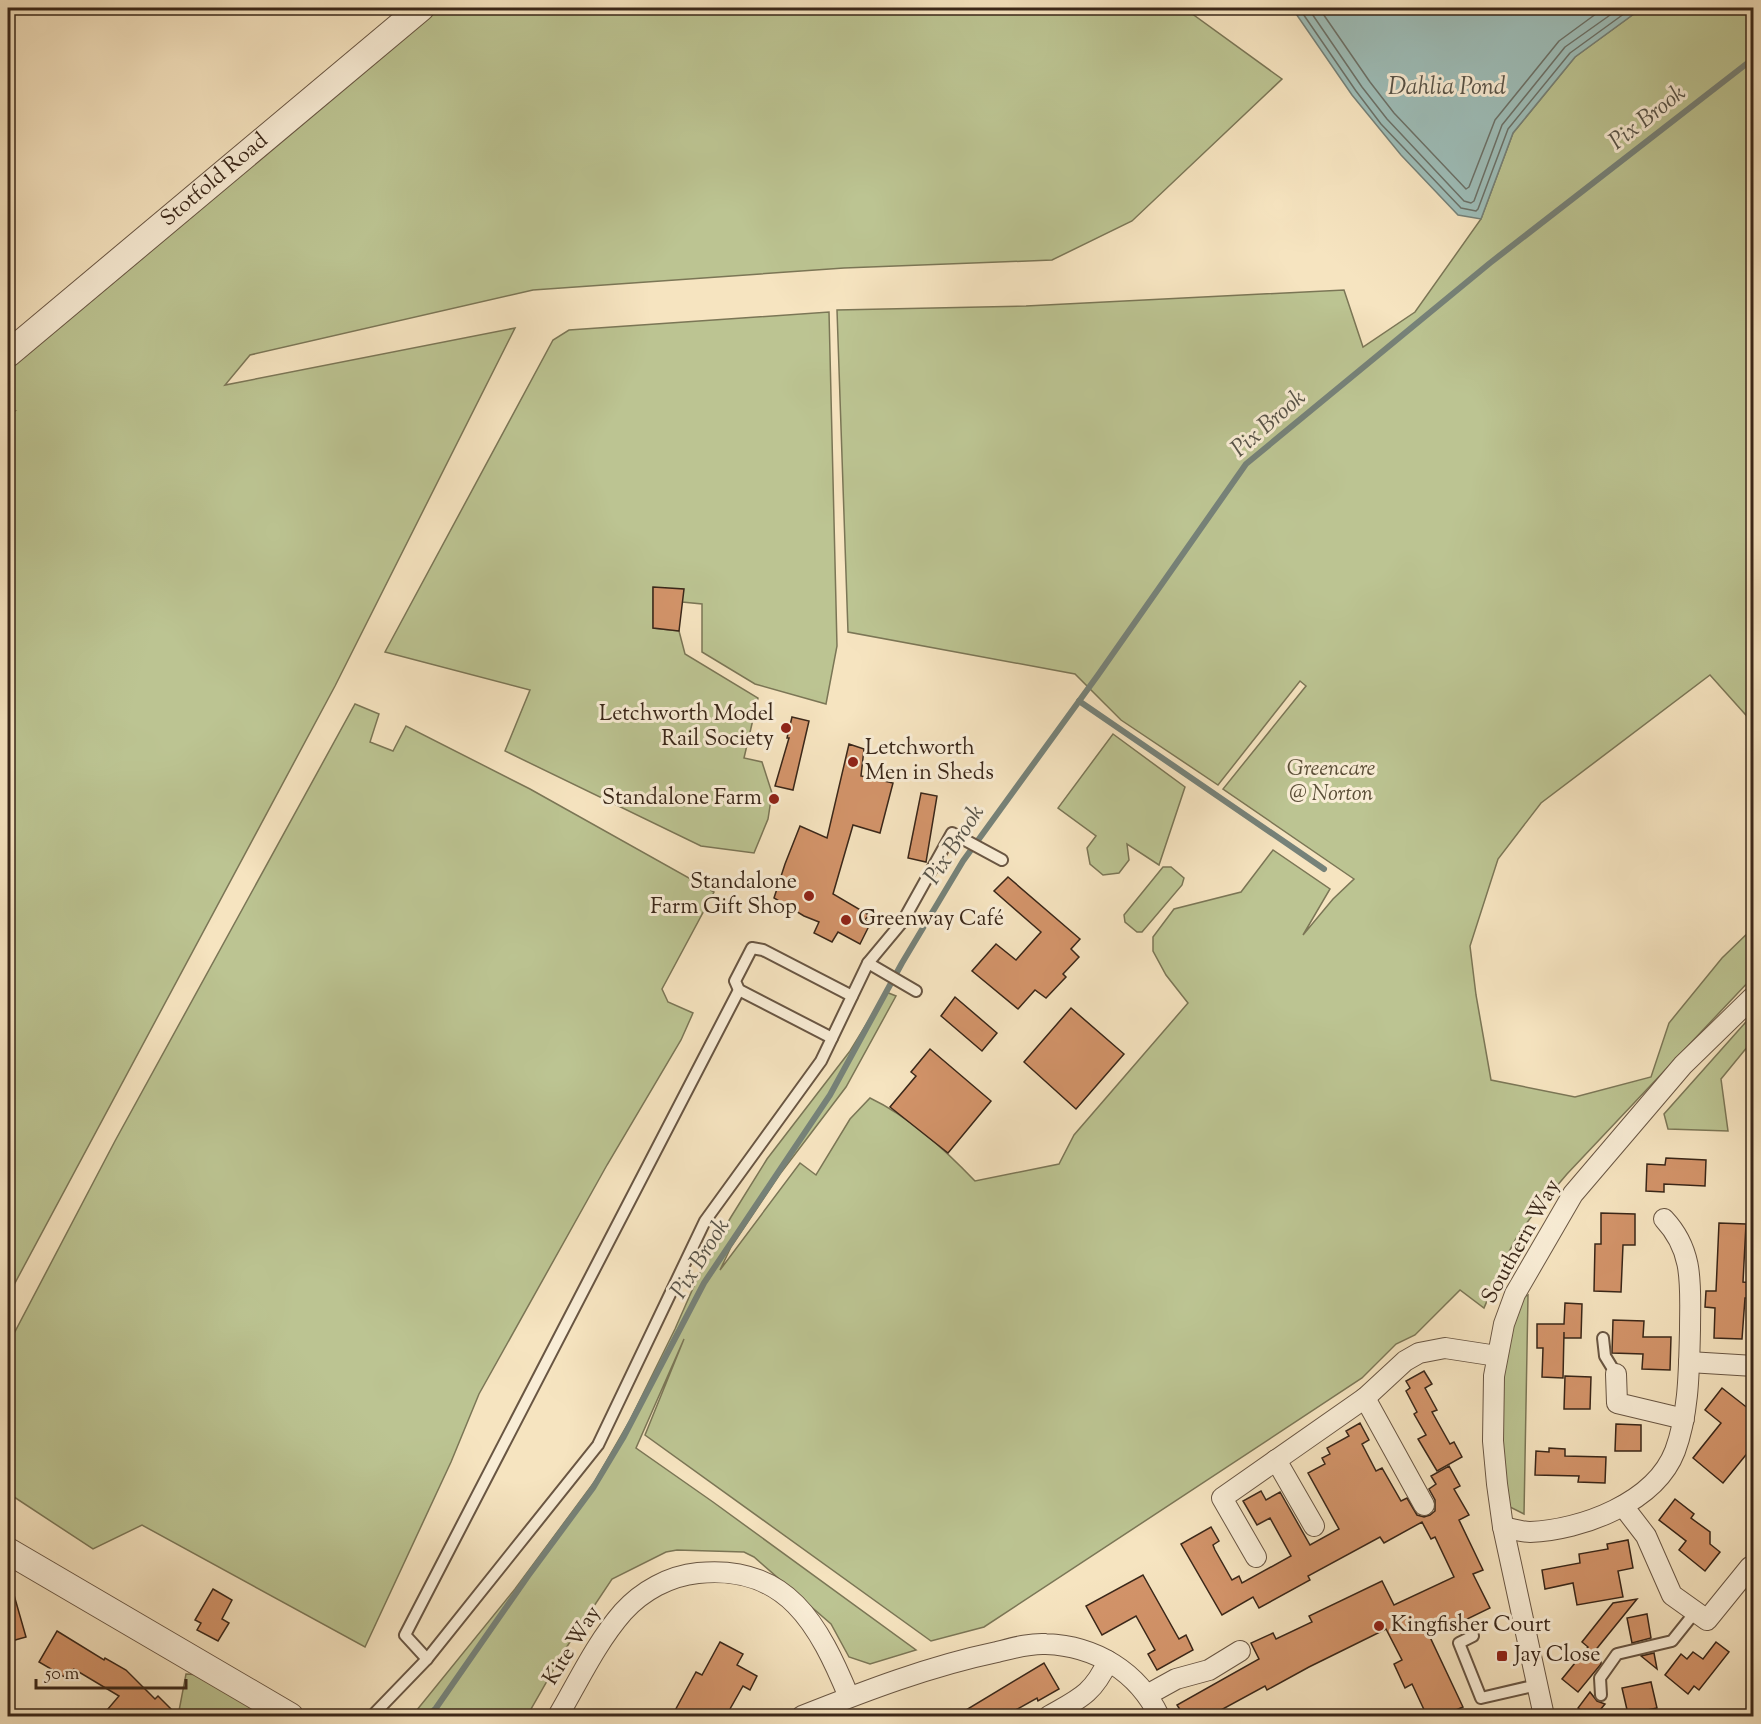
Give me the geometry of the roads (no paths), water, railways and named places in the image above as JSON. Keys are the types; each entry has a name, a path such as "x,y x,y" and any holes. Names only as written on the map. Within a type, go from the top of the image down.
{"street":[{"name":"Stotfold Road","path":"8,354 422,8"},
{"name":"Southern Way","path":"1544,1716 1503,1527 1497,1484 1493,1441 1494,1385 1504,1324 1515,1294 1573,1194 1683,1065 1754,996"},
{"path":"1503,1527 1529,1532 1566,1527 1595,1518 1623,1506 1643,1492 1667,1466 1674,1454 1684,1419 1689,1362 1690,1286 1688,1262 1680,1238 1664,1219"},
{"path":"1256,1557 1222,1498 1365,1398 1406,1361 1419,1353 1445,1348 1497,1356"},
{"path":"1689,1362 1754,1366"},
{"path":"1616,1374 1617,1403 1684,1419"},
{"path":"1365,1398 1424,1505"},
{"path":"1276,1460 1314,1526"},
{"path":"1623,1506 1646,1536 1672,1594 1702,1616 1750,1567"},
{"path":"8,1551 290,1716"},
{"name":"Kite Way","path":"558,1716 607,1632 624,1610 649,1590 668,1580 714,1571 759,1578 790,1599 804,1613 825,1644 849,1696"},
{"path":"802,1716 849,1696 947,1665 1031,1644 1085,1650 1108,1660 1134,1679 1147,1695 1159,1716"},
{"path":"1147,1695 1176,1679 1209,1670 1240,1651"},
{"path":"1049,1716 1086,1695 1100,1679 1108,1660"}],"lane":[{"path":"372,1716 427,1659 598,1445 705,1221 821,1061 868,963 903,921 952,833 1002,861"},
{"path":"832,1038 739,990 735,981 752,948 763,950 852,996"},
{"path":"868,963 916,991"},
{"path":"427,1659 405,1635 739,990"},
{"path":"1603,1338 1605,1356 1616,1374"},
{"path":"1601,1695 1600,1678 1617,1654 1672,1641 1702,1616"},
{"path":"1473,1636 1459,1643 1480,1698 1537,1685"}],"water":[{"name":"Dahlia Pond","path":"1292,8 1642,8 1575,57 1513,133 1481,219 1458,215 1401,155 1352,95"}],"waterway":[{"name":"Pix Brook","path":"428,1716 593,1488 623,1438 704,1283 830,1095 902,963 963,861 1098,675 1246,464 1490,263 1754,58"},
{"path":"1079,701 1324,869"}],"place":[{"name":"Letchworth Model Rail Society","path":"786,728"},
{"name":"Letchworth Men in Sheds","path":"853,762"},
{"name":"Standalone Farm","path":"774,799"},
{"name":"Standalone Farm Gift Shop","path":"809,896"},
{"name":"Greenway Café","path":"846,920"},
{"name":"Kingfisher Court","path":"1379,1626"},
{"name":"Jay Close","path":"1502,1656"}],"park label":[{"name":"Greencare @ Norton","path":"1331,782"}]}
